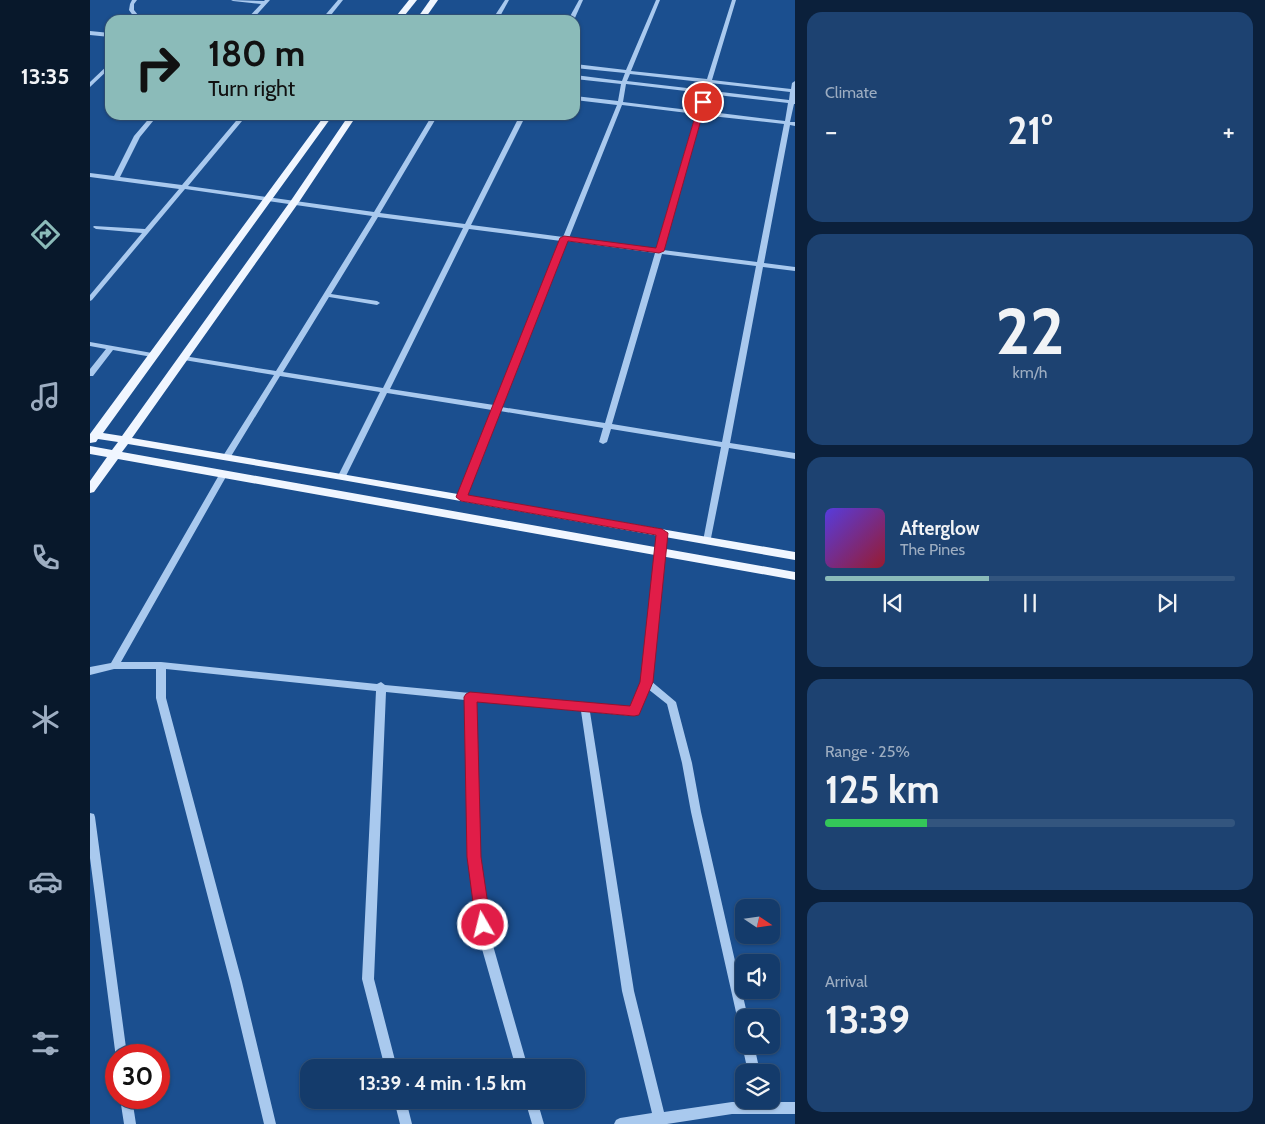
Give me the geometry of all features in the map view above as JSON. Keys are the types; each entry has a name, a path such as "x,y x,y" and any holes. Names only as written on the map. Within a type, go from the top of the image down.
{"main road":[{"path":"401,15 413,0"},
{"path":"424,15 434,0"},
{"path":"91,440 325,120"},
{"path":"90,489 295,201 350,120"},
{"path":"91,440 124,440 227,456 795,556"},
{"path":"90,450 795,576"},
{"path":"438,513 446,494"}],"street":[{"path":"135,0 131,10 135,15"},
{"path":"232,0 267,2"},
{"path":"328,15 341,0"},
{"path":"498,15 507,0"},
{"path":"574,15 582,0"},
{"path":"461,497 620,103 624,82 658,0"},
{"path":"709,82 734,0"},
{"path":"254,15 267,2"},
{"path":"90,33 105,34"},
{"path":"580,67 794,91"},
{"path":"90,85 105,70"},
{"path":"580,78 706,90 793,102"},
{"path":"707,541 786,123 793,102 795,83"},
{"path":"603,442 706,90"},
{"path":"580,99 795,124"},
{"path":"116,178 137,136 151,120"},
{"path":"90,299 240,120"},
{"path":"227,456 433,120"},
{"path":"342,476 522,120"},
{"path":"90,175 660,248 795,268"},
{"path":"96,227 147,231"},
{"path":"761,262 795,264"},
{"path":"327,295 377,303"},
{"path":"90,344 152,355"},
{"path":"90,374 111,348"},
{"path":"184,358 795,456"},
{"path":"114,666 223,475"},
{"path":"90,670 114,666 161,665 634,712 646,682 662,533"},
{"path":"161,665 160,698 236,982 270,1124"},
{"path":"646,682 671,702 687,763 696,812 740,1009"},
{"path":"381,686 368,978 389,1059"},
{"path":"470,697 474,857 486,942 519,1059"},
{"path":"585,708 628,992 660,1121"},
{"path":"90,817 120,1044"},
{"path":"780,1106 795,1108"},
{"path":"620,1124 660,1121 735,1108"},
{"path":"128,1109 130,1124"},
{"path":"402,1109 406,1124"},
{"path":"534,1109 538,1124"}],"route":[{"path":"483,925 474,857 470,697 634,712 637,709 646,682 662,533 461,497 564,238 659,251 703,102"}]}
